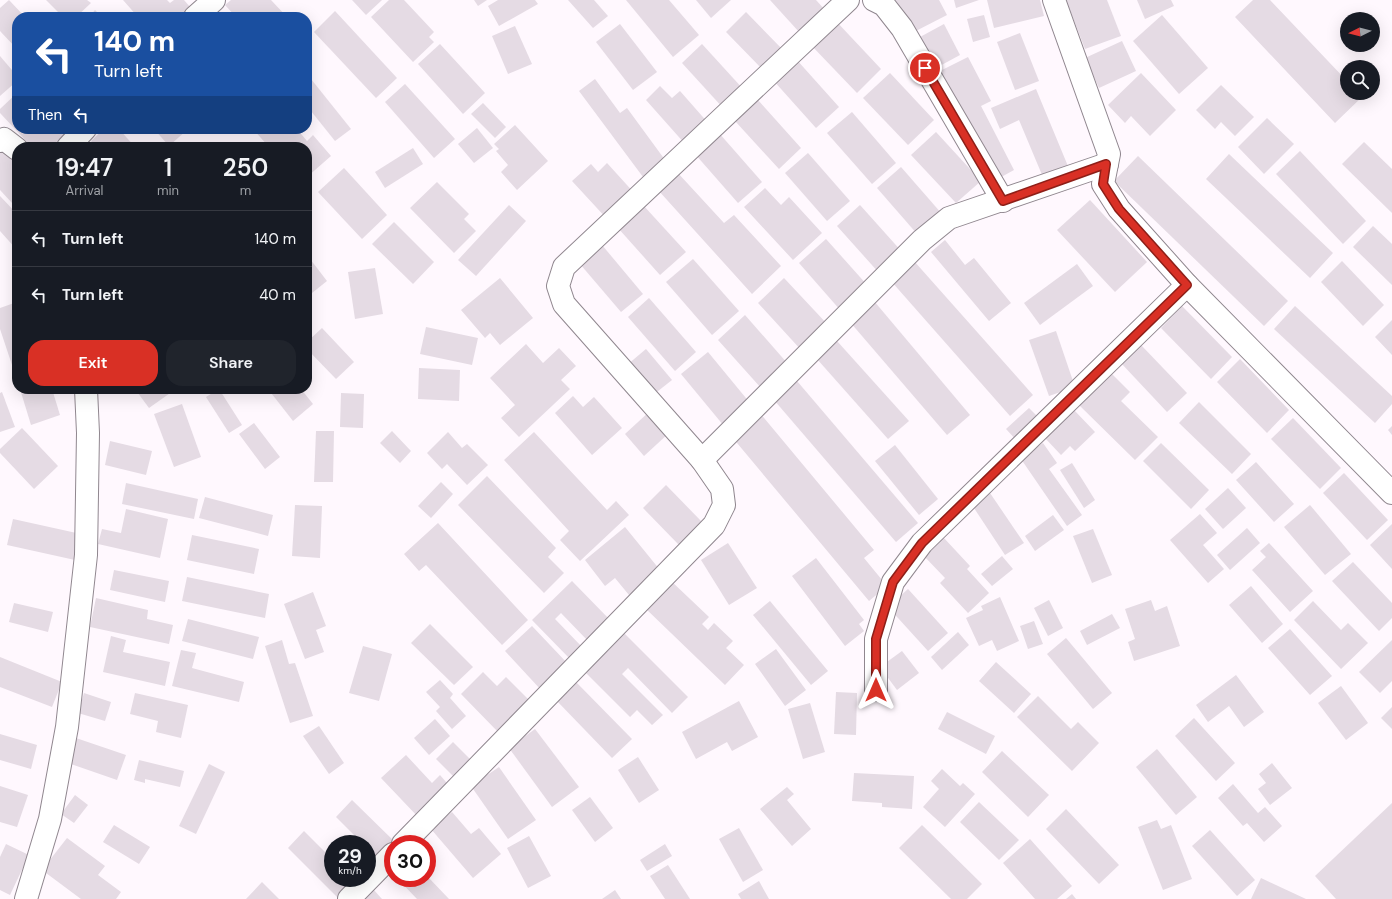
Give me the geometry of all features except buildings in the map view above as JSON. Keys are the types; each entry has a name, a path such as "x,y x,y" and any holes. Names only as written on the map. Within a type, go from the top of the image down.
{"street":[{"path":"201,12 214,0"},
{"path":"412,835 714,525 724,506 722,488 702,460 564,304 558,286 564,267 848,0"},
{"path":"874,0 884,5 902,28 1003,201"},
{"path":"1054,0 1109,154 1103,184 1119,209 1187,285 1392,493"},
{"path":"73,142 80,134"},
{"path":"0,141 4,140 12,146"},
{"path":"702,460 922,240 949,218 1003,201 1106,164"},
{"path":"876,690 876,639 893,582 922,543 1187,285"},
{"path":"26,899 50,819 68,727 86,555 88,434 86,394"},
{"path":"349,899 384,863"}],"route":[{"path":"876,690 876,639 893,582 922,543 1187,285 1119,209 1103,184 1106,164 1003,201 925,68"}]}
